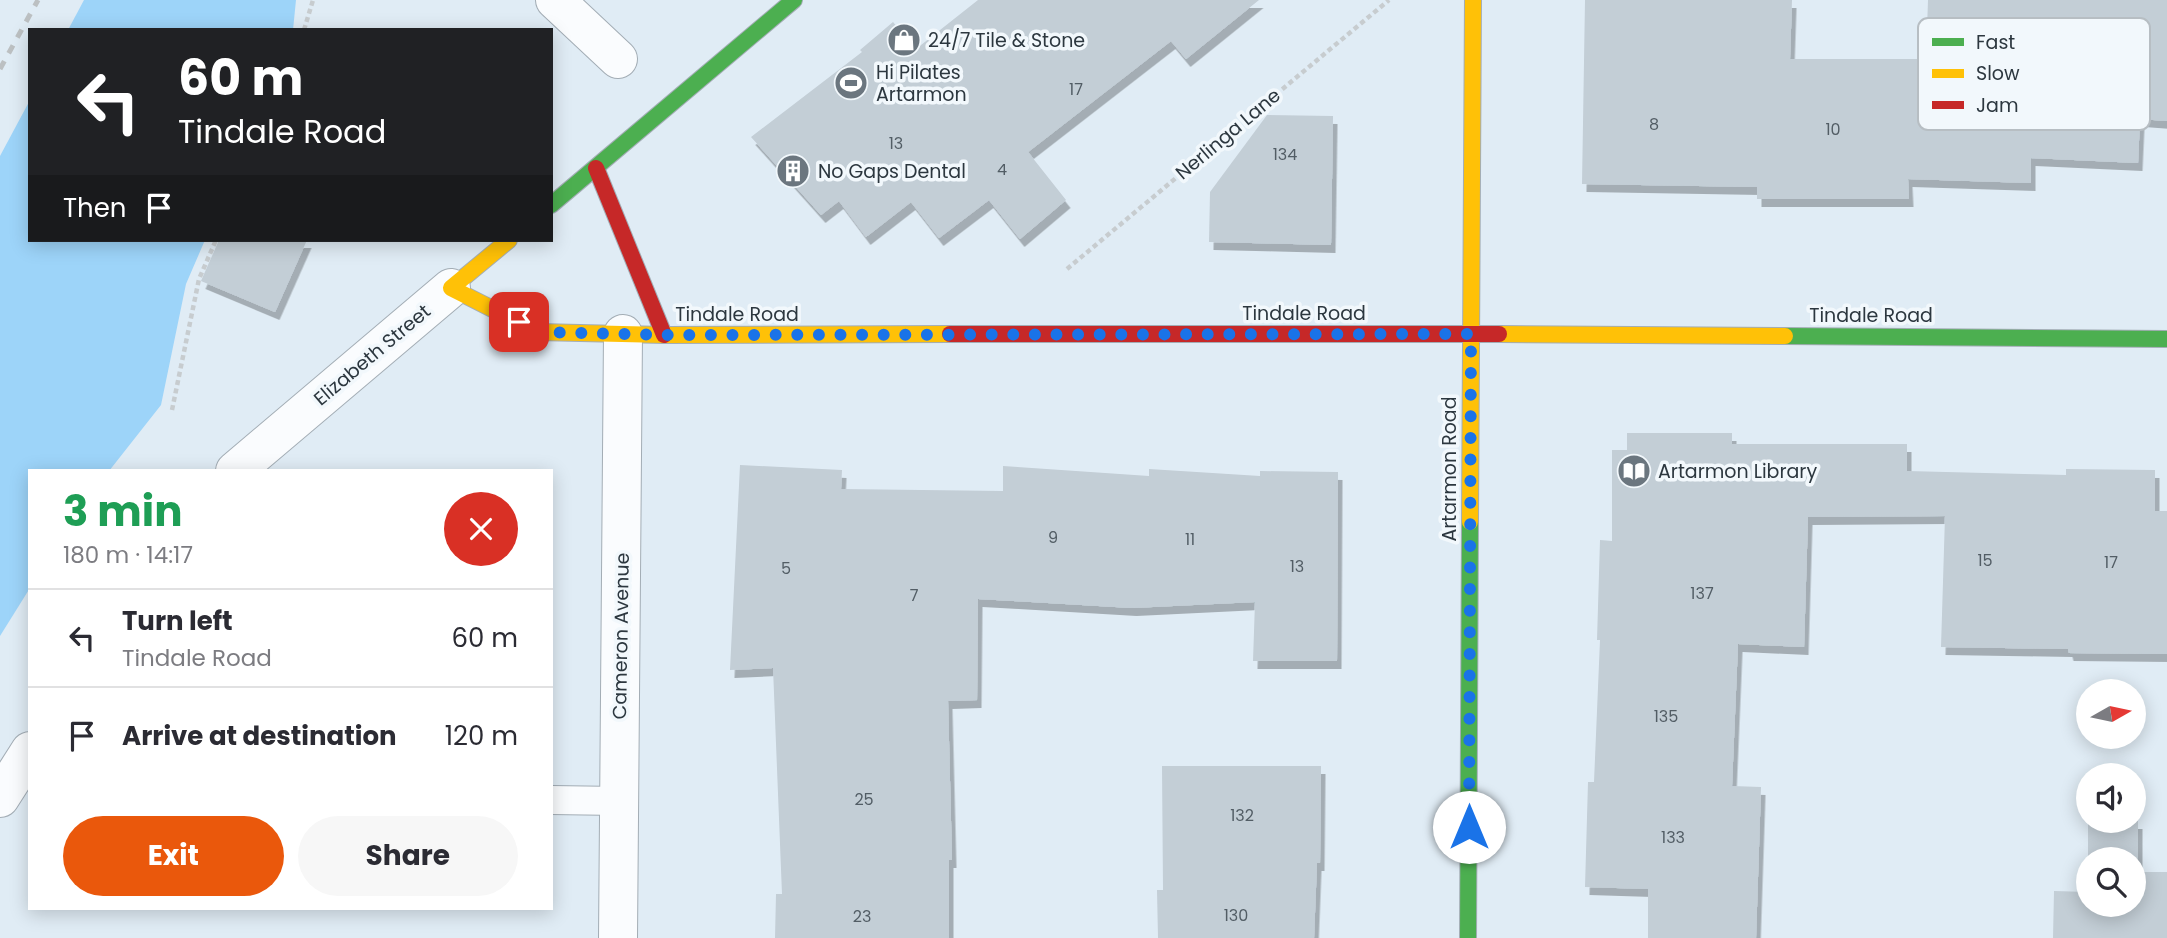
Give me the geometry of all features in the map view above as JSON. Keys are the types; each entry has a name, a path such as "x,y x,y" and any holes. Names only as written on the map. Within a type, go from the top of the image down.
{"street":[{"path":"555,0 618,59"},
{"path":"553,203 794,0"},
{"name":"Artarmon Road","path":"1468,938 1473,0"},
{"path":"596,168 664,335"},
{"name":"Elizabeth Street","path":"237,469 507,242"},
{"name":"Tindale Road","path":"451,288 538,332 664,335 1471,334 2167,339"},
{"name":"Cameron Avenue","path":"618,938 623,334"},
{"path":"0,798 28,754"}],"lane":[{"path":"553,800 619,801"}],"path":[{"path":"305,28 313,0"},
{"name":"Nerlinga Lane","path":"1067,269 1389,0"},
{"path":"172,410 199,279 215,242"}],"shaded area":[{"path":"84,0 296,0 293,28 69,28"},
{"path":"28,104 28,242 204,242 186,284 161,405 111,469 28,469 28,591 0,636 0,156"}],"building":[{"path":"978,0 1259,0 1186,59 1171,41 1028,152 1066,200 1020,239 989,200 939,238 911,202 866,237 839,201 821,215 751,137 862,52 860,50 893,22 916,49"},
{"path":"1585,0 1792,0 1790,59 1918,59 1918,130 2140,130 2138,163 2031,158 2031,183 1908,179 1909,199 1757,199 1757,187 1582,184"},
{"path":"1928,0 2167,0 2167,121 2150,120 2150,18 1927,18"},
{"path":"1267,115 1333,116 1331,245 1209,242 1210,192"},
{"path":"218,242 306,242 275,312 201,281"},
{"path":"1627,433 1732,433 1732,444 1907,444 1907,471 2066,475 2066,469 2155,470 2155,511 2167,511 2167,654 1941,647 1945,516 1808,517 1804,647 1738,644 1732,786 1761,787 1756,938 1648,938 1648,889 1585,887 1588,782 1594,782 1600,640 1597,640 1600,540 1612,541 1612,450 1627,450"},
{"path":"740,465 842,470 841,489 1003,491 1003,466 1149,476 1149,469 1260,476 1260,471 1338,472 1337,661 1253,661 1255,602 1132,608 978,599 977,700 948,701 952,860 949,860 949,938 775,938 776,894 782,894 773,668 730,670"},
{"path":"1162,766 1321,766 1320,863 1317,863 1314,938 1158,938 1157,890 1163,890"},
{"path":"2088,833 2138,833 2138,847 2088,847"},
{"path":"2146,872 2167,872 2167,938 2053,938 2054,891 2076,892 2076,917 2146,917"}],"railway":[{"path":"0,69 38,0"}],"traffic: fast":[{"path":"553,203 794,0"},
{"path":"1785,336 2167,339"},
{"path":"1468,938 1470,522"}],"traffic: slow":[{"path":"1470,522 1473,0"},
{"path":"507,242 451,288 538,332 664,335 950,334"},
{"path":"1499,334 1785,336"}],"traffic: jam":[{"path":"596,168 664,335"},
{"path":"950,334 1499,334"}],"place":[{"name":"24/7 Tile & Stone","path":"904,40"},
{"name":"Hi Pilates Artarmon","path":"851,83"},
{"name":"No Gaps Dental","path":"793,171"},
{"name":"Artarmon Library","path":"1634,471"}],"route":[{"path":"519,322 538,332 664,335 1471,334 1469,827"}]}
